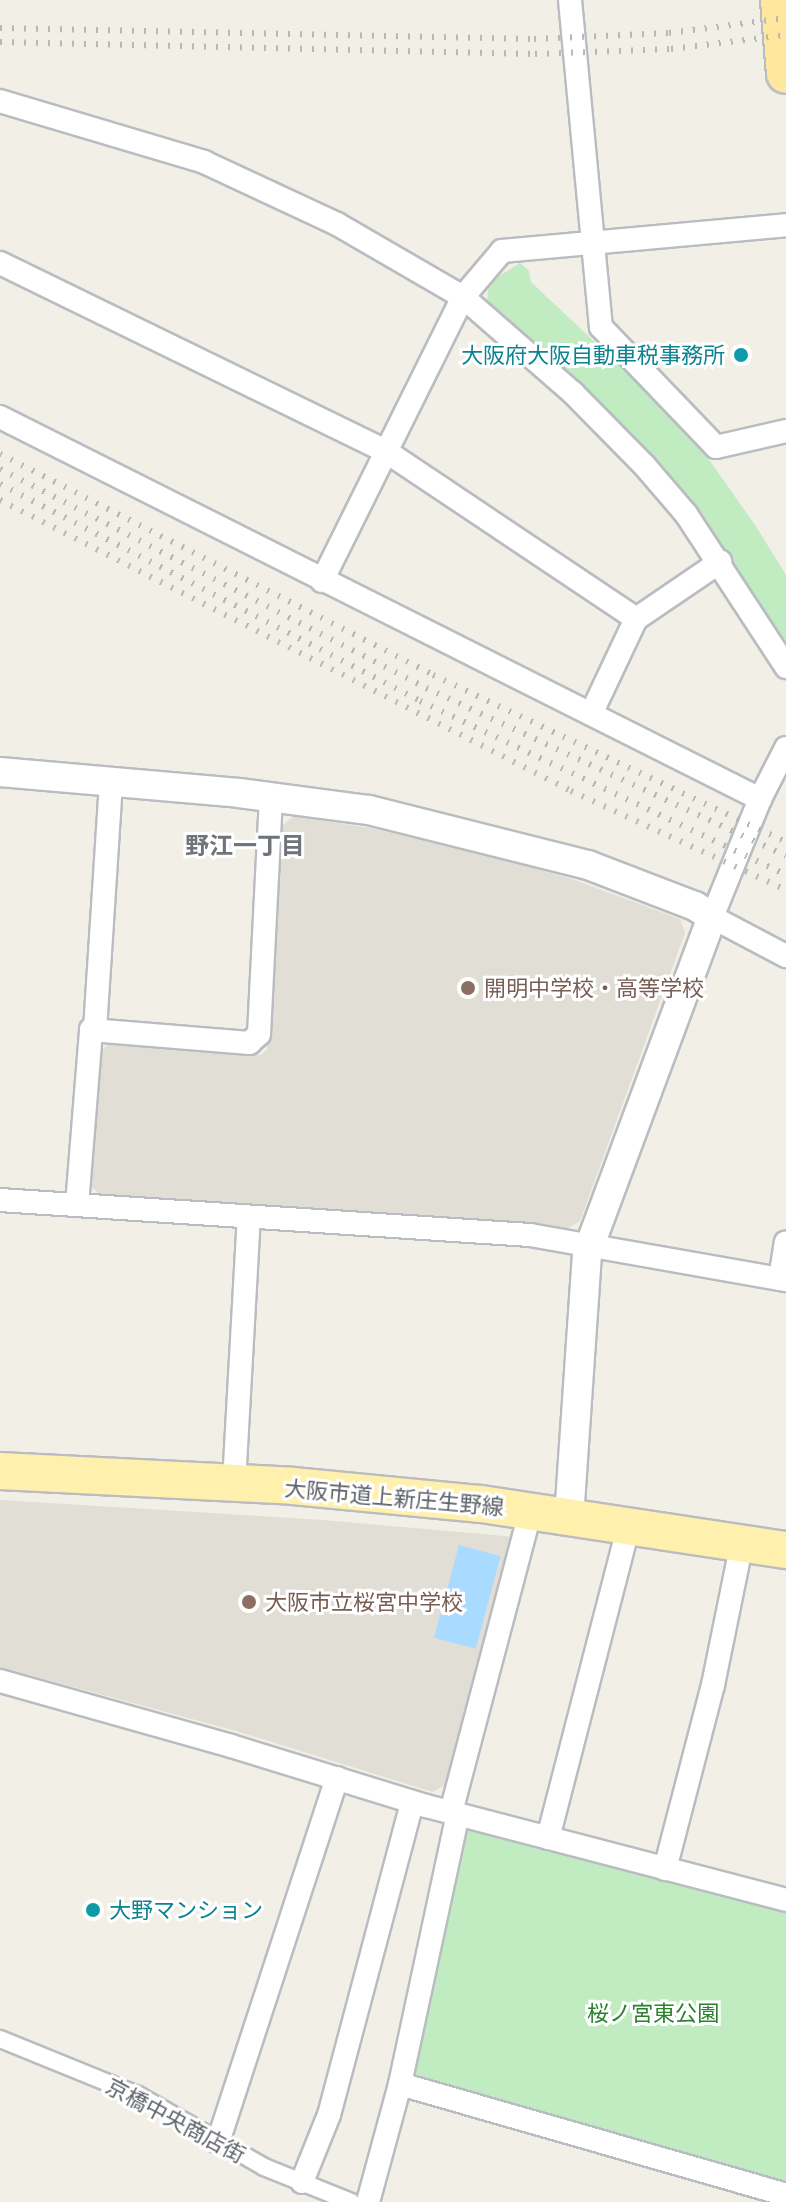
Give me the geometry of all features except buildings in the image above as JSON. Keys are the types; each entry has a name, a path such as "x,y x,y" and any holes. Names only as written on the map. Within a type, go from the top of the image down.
{"highway":[{"path":"780,0 786,74"}],"main road":[{"name":"大阪市道上新庄生野線","path":"0,1471 366,1492 569,1515 786,1550"}],"street":[{"path":"570,0 601,327 716,447 786,431"},
{"path":"0,101 204,162 337,224 463,297 573,393 644,465 686,514 720,562 786,667"},
{"path":"322,581 463,297 502,251 786,225"},
{"path":"0,263 387,452 636,619"},
{"path":"0,417 760,799"},
{"path":"591,714 636,619 720,562"},
{"path":"569,1515 590,1246 712,917 760,799 786,748"},
{"path":"0,772 271,796 404,817 588,865 670,896 786,956"},
{"path":"95,1030 111,781"},
{"path":"77,1205 91,1030 249,1043 259,1034 271,796"},
{"path":"0,1200 530,1235 783,1280 786,1242"},
{"path":"234,1483 249,1217"},
{"path":"368,2202 400,2084 454,1813 531,1510"},
{"path":"548,1838 629,1525"},
{"path":"665,1869 713,1685 742,1543"},
{"path":"0,1681 412,1802 786,1900"},
{"path":"218,2142 337,1778"},
{"path":"308,2191 412,1802"},
{"name":"京橋中央商店街","path":"0,2039 138,2095 308,2191 351,2202"},
{"path":"400,2084 786,2195"}],"shaded area":[{"name":"開明中学校・高等学校","path":"294,816 371,828 483,854 572,879 680,919 685,933 580,1221 565,1230 534,1224 99,1194 90,1184 101,1050 111,1043 261,1055 267,1050 282,826"},
{"name":"大阪市立桜宮中学校","path":"0,1500 323,1520 516,1537 451,1782 433,1792 236,1731 0,1667"}],"green space":[{"path":"520,263 529,271 531,282 668,411 710,461 755,525 786,575 786,655 695,514 487,305 488,289 499,276"},
{"name":"桜ノ宮東公園","path":"471,1829 786,1912 786,2187 419,2083 412,2068 460,1837"}],"water":[{"path":"459,1545 501,1556 476,1649 434,1638"}],"railway":[{"path":"0,28 534,39 669,33 786,18"},
{"path":"0,42 535,54 671,49 786,35"},
{"path":"0,454 433,675 786,842"},
{"path":"0,469 426,688 786,856"},
{"path":"0,484 420,701 786,875"},
{"path":"0,500 571,791 786,890"}],"place":[{"name":"大阪府大阪自動車税事務所","path":"741,355"},
{"name":"開明中学校・高等学校","path":"468,988"},
{"name":"大阪市立桜宮中学校","path":"249,1602"},
{"name":"大野マンション","path":"93,1910"}],"district":[{"name":"野江一丁目","path":"245,845"}]}
